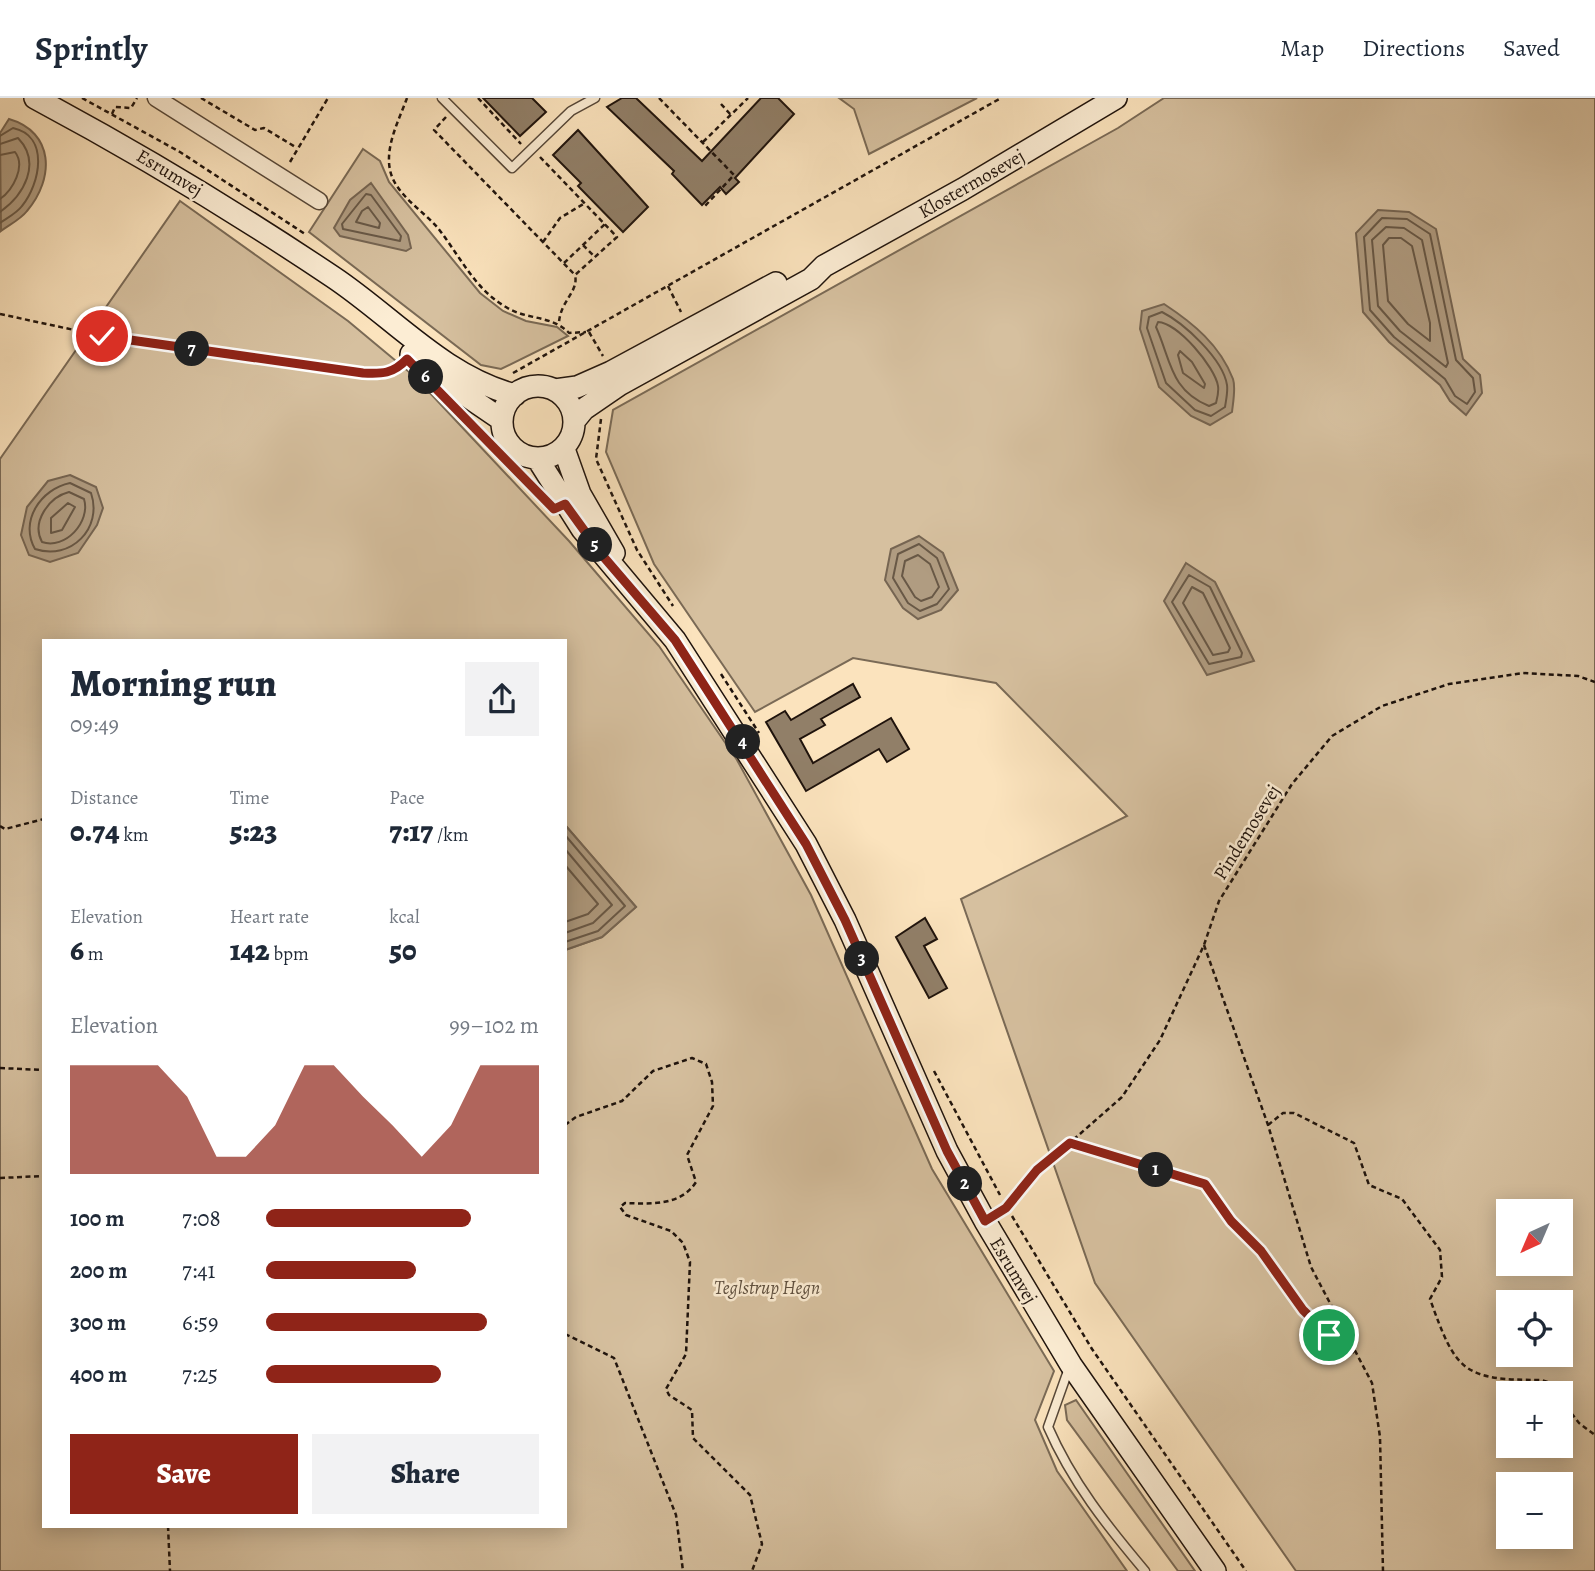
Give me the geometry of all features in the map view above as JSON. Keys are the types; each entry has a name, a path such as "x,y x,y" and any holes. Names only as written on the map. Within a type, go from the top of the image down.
{"main road":[{"name":"Esrumvej","path":"35,98 154,162 219,202 298,257 353,291 466,377 512,385"},
{"name":"Klostermosevej","path":"575,420 584,409 619,385 811,279 824,266 1116,98"},
{"name":"Esrumvej","path":"298,257 436,375 502,420"},
{"name":"Klostermosevej","path":"555,390 577,387 801,270 824,266"},
{"path":"512,385 555,390 569,403 575,420 574,430 564,449 547,458 524,455 512,447 505,436 502,420 512,385"},
{"name":"Esrumvej","path":"564,449 579,494 634,589"},
{"name":"Esrumvej","path":"537,458 582,529 675,640 749,751 810,851 845,920 947,1151 985,1221 1070,1365 1215,1571"}],"street":[{"path":"156,98 319,201"}],"lane":[{"path":"442,98 512,168 571,111 595,98"},
{"path":"985,1221 1006,1208 1037,1170"},
{"path":"1070,1365 1048,1427 1064,1464 1103,1522 1145,1571"}],"path":[{"path":"82,98 180,152 309,237"},
{"path":"112,114 115,107 131,108 137,98"},
{"path":"201,98 255,130 264,128 297,148"},
{"path":"281,177 328,98"},
{"path":"407,98 390,146 390,172 396,185 431,221 491,297 521,315 559,324 569,333 589,332"},
{"path":"478,98 522,145"},
{"path":"659,98 734,175 704,207"},
{"path":"703,142 748,98"},
{"path":"512,385 589,332 1001,98"},
{"path":"721,104 731,114"},
{"path":"455,109 434,130 575,275 575,286 561,306 559,324"},
{"path":"531,149 617,237 575,275"},
{"path":"543,242 560,218 585,204"},
{"path":"564,263 605,224"},
{"path":"583,245 595,257"},
{"path":"0,314 102,336 363,373 384,374 398,369 407,359"},
{"path":"589,332 607,365"},
{"path":"602,415 596,459 605,482"},
{"path":"468,419 534,489"},
{"name":"Pindemosevej","path":"1037,1170 1122,1097 1160,1040 1204,945 1219,901 1292,784 1332,736 1382,706 1449,684 1523,673 1578,676 1595,682"},
{"path":"0,826 5,829 42,820"},
{"path":"1204,945 1268,1125 1311,1267 1371,1383 1380,1437 1383,1570"},
{"path":"567,1124 576,1117 622,1101 653,1071 692,1058 706,1064 712,1082 713,1106 687,1155 696,1182 683,1196 667,1202 625,1203 620,1208 626,1215 671,1231 683,1242 690,1262 686,1354 666,1389 669,1395 692,1410 694,1438 750,1495 762,1544 751,1571"},
{"path":"0,1068 42,1070"},
{"path":"1268,1125 1283,1113 1294,1113 1354,1143 1369,1185 1402,1199 1440,1250 1442,1277 1430,1299 1448,1347 1465,1369 1493,1380 1544,1381"},
{"path":"1070,1143 1205,1184 1231,1221 1261,1251 1303,1310 1354,1354"},
{"path":"0,1178 42,1175"},
{"path":"1006,1208 1092,1349 1245,1571"},
{"path":"567,1335 614,1358 676,1515 683,1571"},
{"path":"1573,1415 1595,1435"},
{"path":"168,1528 170,1571"}],"green space":[{"path":"839,98 977,98 869,154 854,109"},
{"path":"1164,98 1595,98 1595,1571 1296,1571 1095,1283 961,899 1127,816 996,683 853,658 755,712 654,564 606,452 613,410 1118,128"},
{"path":"363,149 380,161 389,182 480,293 503,311 526,321 557,327 568,336 501,369 481,365 309,232"},
{"name":"Teglstrup Hegn","path":"180,201 348,321 414,376 569,541 659,646 737,760 811,895 932,1169 1054,1371 1035,1420 1057,1471 1127,1571 0,1571 0,459"},
{"path":"1076,1400 1195,1571 1178,1571 1067,1420 1065,1405"}],"water":[{"path":"9,119 24,125 35,134 42,145 45,171 42,185 27,211 1,231 0,133"},
{"path":"371,183 408,235 411,248 406,251 340,236 334,228 350,200"},
{"path":"1378,210 1409,212 1436,229 1463,359 1480,375 1482,393 1466,415 1450,401 1440,385 1389,342 1363,312 1356,233"},
{"path":"1164,304 1213,345 1233,379 1232,412 1210,425 1191,416 1159,387 1140,329 1142,311"},
{"path":"70,475 96,487 103,508 97,525 78,553 50,562 29,555 21,535 27,507 48,481"},
{"path":"919,536 943,553 958,590 941,610 918,619 903,608 885,580 891,549"},
{"path":"1186,563 1215,582 1254,661 1207,675 1164,601"},
{"path":"567,827 636,907 602,937 567,949"}],"building":[{"path":"483,98 532,98 546,112 520,136"},
{"path":"622,98 636,98 702,161 761,98 778,98 794,114 735,178 739,182 726,194 720,187 702,205 672,174 674,171 607,107"},
{"path":"578,130 648,207 623,232 578,186 581,183 553,155"},
{"path":"853,684 860,697 821,719 825,725 800,739 813,763 891,718 909,749 887,762 879,749 806,791 766,722 785,711 791,720"},
{"path":"925,918 937,939 924,946 947,988 929,998 896,937"}],"route":[{"path":"102,336 363,373 384,374 398,369 407,359 554,509 565,504 602,555 634,589 675,640 749,751 814,858 845,920 947,1151 985,1221 1006,1208 1037,1170 1070,1143 1124,1162 1205,1184 1231,1221 1261,1251 1303,1310 1329,1335"}]}
